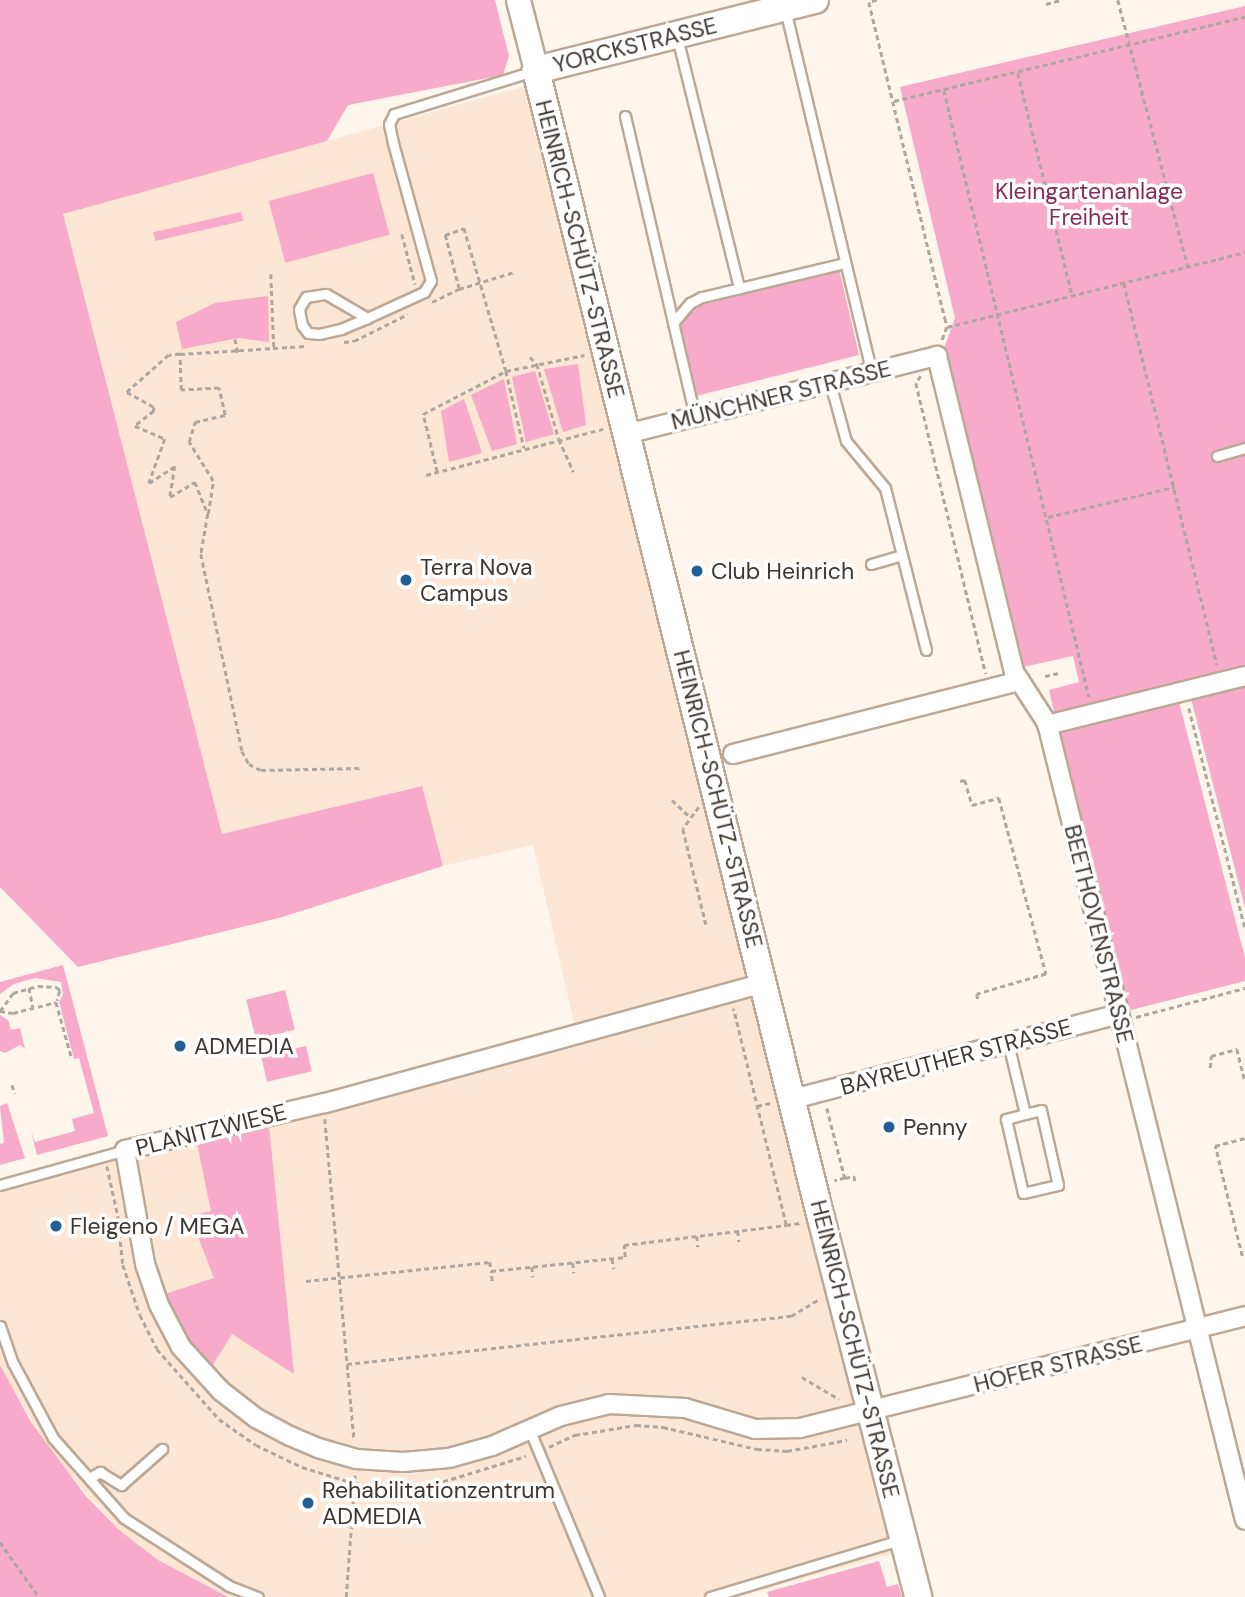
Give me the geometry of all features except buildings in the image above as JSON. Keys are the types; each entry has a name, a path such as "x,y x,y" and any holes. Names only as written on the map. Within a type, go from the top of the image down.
{"main road":[{"name":"YORCKSTRASSE","path":"536,70 815,0"},
{"name":"HEINRICH-SCHÜTZ-STRASSE","path":"536,70 840,1294 918,1597"}],"street":[{"name":"HEINRICH-SCHÜTZ-STRASSE","path":"518,0 536,70"},
{"name":"MÜNCHNER STRASSE","path":"625,429 695,417 937,356"},
{"name":"BEETHOVENSTRASSE","path":"937,356 1014,671 1047,725 1245,1520"},
{"path":"1047,725 1245,676"},
{"path":"733,754 1020,681"},
{"name":"PLANITZWIESE","path":"764,984 324,1103 125,1150 145,1264 159,1305 181,1347 221,1391 256,1418 318,1448 356,1459 403,1462 449,1458 530,1430 561,1416 609,1404 685,1408 755,1429 800,1428 870,1412"},
{"name":"BAYREUTHER STRASSE","path":"793,1099 1009,1043 1120,1018"},
{"name":"HOFER STRASSE","path":"870,1412 1245,1316"}],"lane":[{"path":"784,8 872,373"},
{"path":"676,35 740,288"},
{"path":"367,318 326,294 306,298 299,309 302,325 308,333 320,334 341,329 367,318 418,295 424,292 431,281 393,143 389,124 394,114 536,70"},
{"path":"625,116 695,417"},
{"path":"673,324 690,303 702,297 845,262"},
{"path":"830,383 846,441 885,488 926,650"},
{"path":"1217,456 1245,448"},
{"path":"871,564 902,555"},
{"path":"1009,1043 1025,1114"},
{"path":"1041,1110 1058,1185 1023,1193 1006,1119 1025,1114 1041,1110"},
{"path":"0,1185 125,1150"},
{"path":"0,1325 13,1363 53,1438 124,1518 229,1586 258,1597"},
{"path":"530,1430 599,1597"},
{"path":"89,1478 100,1472 121,1485 162,1449"},
{"path":"710,1597 903,1539"}],"path":[{"path":"877,0 869,2 947,327 937,356 916,383 990,689"},
{"path":"1046,4 1060,0"},
{"path":"1118,0 1188,266"},
{"path":"894,102 1129,47 1245,16"},
{"path":"1018,73 1072,295"},
{"path":"944,90 1093,714"},
{"path":"459,289 445,235 464,228 506,371 524,449"},
{"path":"402,234 421,307"},
{"path":"947,327 1245,253"},
{"path":"343,342 354,341 480,280 514,272"},
{"path":"271,274 274,348"},
{"path":"1124,282 1221,682"},
{"path":"235,339 237,352"},
{"path":"208,514 195,482 170,497 175,467 149,483 165,439 135,426 154,411 153,407 127,392 169,355 309,346"},
{"path":"184,349 181,390 219,388 225,415 195,422 189,442 214,481 201,554 242,751 249,764 261,770 363,768"},
{"path":"437,472 423,414 506,371 605,350"},
{"path":"530,357 537,364 559,439 574,472"},
{"path":"426,475 559,439 625,429"},
{"path":"1047,517 1174,487"},
{"path":"1045,676 1059,673"},
{"path":"1185,691 1245,928"},
{"path":"960,781 965,780 972,805 999,798 1046,974 977,994 978,1000"},
{"path":"672,800 690,816"},
{"path":"701,804 683,829 706,924"},
{"path":"56,1002 13,1013 0,1011 7,998 29,988 57,987 60,991 56,1002 72,1059"},
{"path":"29,988 33,1007"},
{"path":"1120,1018 1245,988"},
{"path":"491,1271 625,1257 624,1245 786,1225 729,993"},
{"path":"1210,1068 1212,1056 1237,1049 1245,1080"},
{"path":"12,1086 15,1094"},
{"path":"822,1091 845,1178"},
{"path":"324,1103 356,1459 346,1597"},
{"path":"1242,1256 1216,1146 1245,1138"},
{"path":"104,1156 118,1216 123,1265 140,1315 157,1349 219,1419 256,1446 302,1467 354,1483 393,1487 435,1484 472,1475 575,1435 636,1425 663,1427 757,1449 787,1451 847,1440"},
{"path":"813,1186 854,1176 856,1184"},
{"path":"738,1231 739,1242"},
{"path":"697,1236 698,1247"},
{"path":"655,1241 656,1250"},
{"path":"612,1258 614,1269"},
{"path":"306,1282 490,1262 492,1281"},
{"path":"573,1263 574,1273"},
{"path":"532,1267 533,1277"},
{"path":"407,1270 407,1276"},
{"path":"366,1274 367,1280"},
{"path":"347,1364 791,1316 814,1300 840,1294"},
{"path":"802,1377 839,1399"},
{"path":"0,1542 38,1597"}],"shaded area":[{"path":"530,85 901,1551 738,1597 228,1597 158,1560 119,1530 56,1459 7,1380 0,1365 0,1183 575,1027 533,845 443,866 421,786 222,834 63,214"}],"green space":[{"path":"0,0 495,0 509,56 503,75 348,105 327,141 63,214 222,834 422,786 443,866 279,918 78,967 0,887"},
{"name":"Kleingartenanlage Freiheit","path":"1245,6 1245,908 1188,687 1056,720 1049,690 1079,682 1073,656 1023,667 943,351 955,318 900,87"},
{"path":"373,173 390,235 285,263 269,201"},
{"path":"241,212 243,221 155,241 153,232"},
{"path":"838,264 859,355 696,396 680,324 683,312 690,304"},
{"path":"268,296 269,342 239,338 182,349 176,322 215,303"},
{"path":"578,364 586,425 563,432 544,369"},
{"path":"535,371 554,434 526,442 512,377"},
{"path":"504,379 517,444 492,451 471,395"},
{"path":"464,399 482,453 449,462 441,411"},
{"path":"1179,702 1245,958 1245,981 1127,1011 1057,732"},
{"path":"63,965 108,1136 37,1155 31,1131 35,1142 75,1131 72,1119 94,1113 79,1058 74,1059 59,1002 63,995 61,982 35,978 14,984 0,994 0,982"},
{"path":"285,990 295,1030 256,1039 246,1000"},
{"path":"0,1015 8,1020 11,1030 20,1028 25,1049 20,1045 5,1053 0,1051"},
{"path":"306,1046 312,1071 267,1082 261,1056"},
{"path":"7,1103 25,1158 0,1165 0,1144 4,1143 0,1106"},
{"path":"269,1126 294,1374 232,1334 212,1366 184,1336 165,1294 214,1278 190,1216 211,1211 197,1143"},
{"path":"0,1365 31,1422 85,1495 119,1530 158,1560 228,1597 0,1597"},
{"path":"879,1561 887,1587 898,1584 902,1597 769,1597 767,1592"}],"place":[{"name":"Club Heinrich","path":"697,571"},
{"name":"Terra Nova Campus","path":"406,580"},
{"name":"ADMEDIA","path":"180,1046"},
{"name":"Penny","path":"889,1127"},
{"name":"Fleigeno / MEGA","path":"56,1226"},
{"name":"Rehabilitationzentrum ADMEDIA","path":"308,1503"}]}
